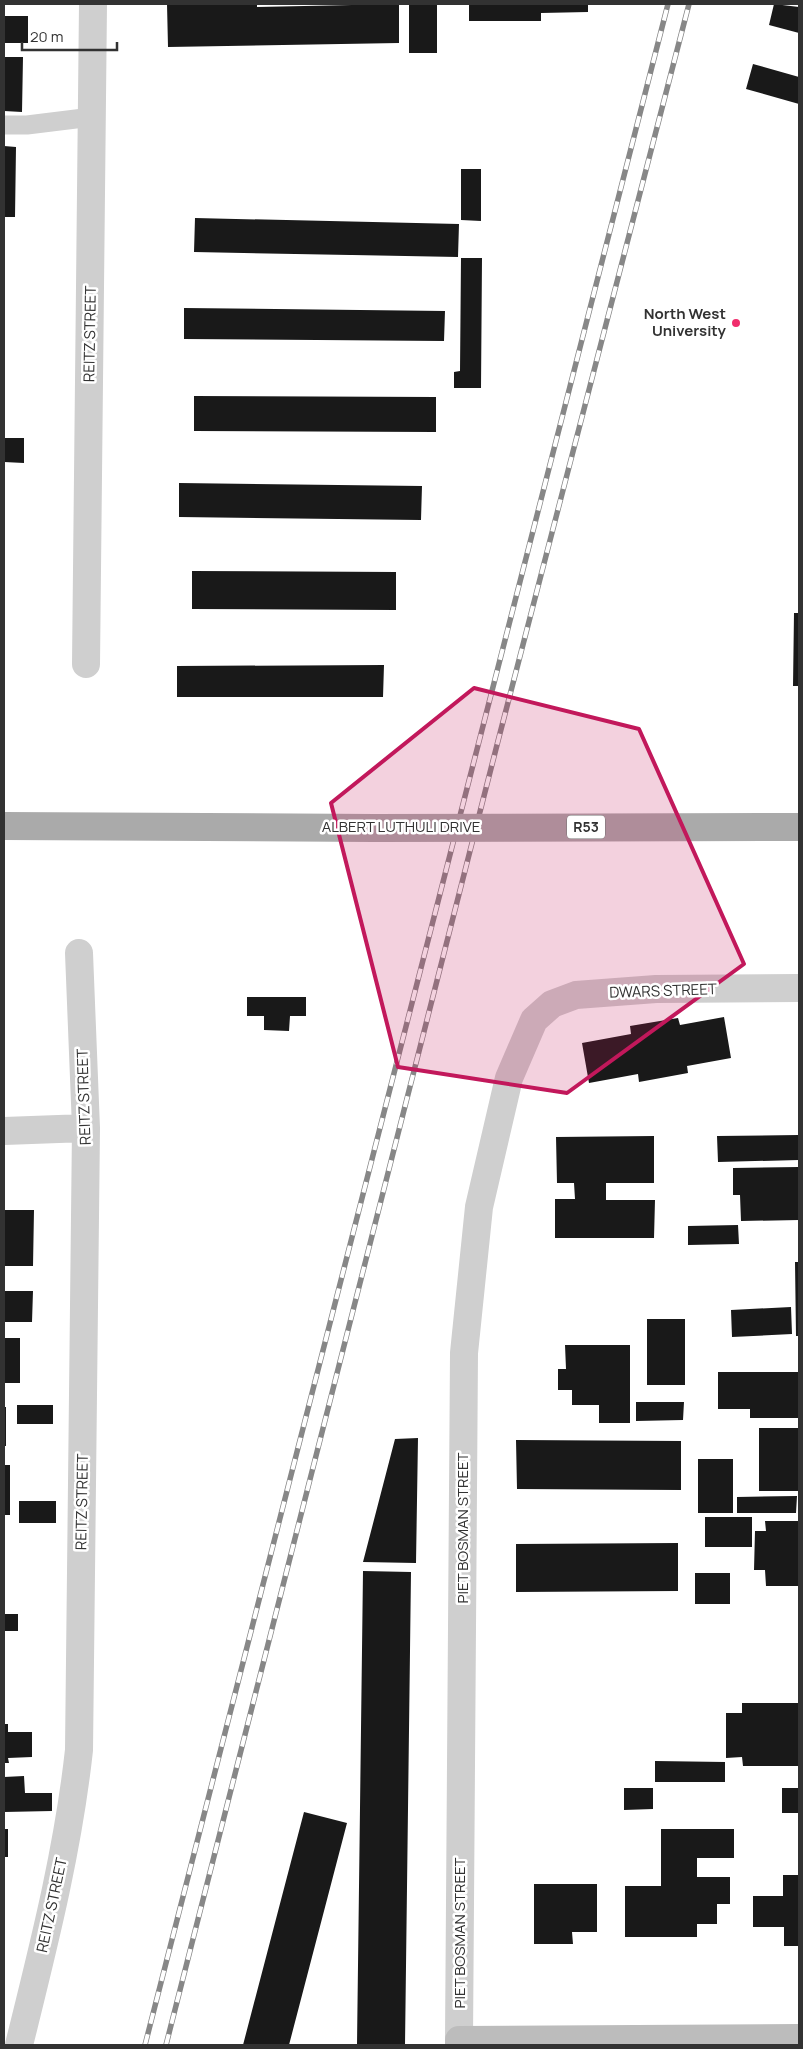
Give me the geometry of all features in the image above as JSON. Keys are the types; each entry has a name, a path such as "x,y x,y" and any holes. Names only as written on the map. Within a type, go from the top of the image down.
{"main road":[{"name":"ALBERT LUTHULI DRIVE","path":"4,826 374,828 799,827"}],"street":[{"name":"REITZ STREET","path":"86,664 94,4"},
{"name":"REITZ STREET","path":"15,2035 54,1904 74,1802 79,1750 86,1128 79,953"},
{"name":"DWARS STREET","path":"534,1020 552,1004 576,995 656,989 799,988"},
{"name":"PIET BOSMAN STREET","path":"459,2043 464,1353 479,1208 509,1078 534,1020"},
{"path":"4,1131 86,1128"},
{"path":"459,2043 647,2042 799,2038"}],"lane":[{"path":"4,125 27,125 92,117"}],"highlighted area":[{"path":"474,688 639,729 744,964 567,1093 398,1067 331,803"}],"building":[{"path":"167,4 257,4 257,7 399,4 399,43 168,47"},
{"path":"409,4 437,4 437,53 409,53"},
{"path":"469,4 588,4 588,12 541,13 541,21 469,21"},
{"path":"774,4 799,7 799,33 769,25"},
{"path":"4,16 28,16 28,43 4,43"},
{"path":"4,57 23,57 22,112 4,111"},
{"path":"753,64 799,77 799,104 746,89"},
{"path":"4,146 16,147 15,217 4,217"},
{"path":"461,169 481,169 481,221 461,220"},
{"path":"195,218 459,224 458,257 194,252"},
{"path":"461,258 482,258 481,388 454,388 454,372 460,371"},
{"path":"184,308 445,311 444,341 184,339"},
{"path":"194,396 436,397 436,432 194,431"},
{"path":"4,438 24,438 24,463 4,462"},
{"path":"179,483 422,486 421,520 179,517"},
{"path":"192,571 396,572 396,610 192,609"},
{"path":"794,613 799,613 799,686 793,686"},
{"path":"384,665 383,697 177,697 177,666"},
{"path":"247,997 306,997 306,1016 290,1016 289,1031 264,1030 264,1016 247,1016"},
{"path":"724,1017 731,1058 687,1066 688,1073 639,1082 638,1074 589,1083 582,1043 631,1034 630,1026 678,1018 680,1025"},
{"path":"799,1135 799,1160 718,1162 717,1136"},
{"path":"654,1136 654,1183 606,1183 606,1200 655,1200 654,1238 555,1238 555,1199 575,1199 574,1183 557,1183 556,1137"},
{"path":"799,1167 799,1220 741,1221 740,1195 733,1195 733,1168"},
{"path":"4,1210 34,1210 33,1266 4,1266"},
{"path":"738,1225 739,1244 688,1245 688,1226"},
{"path":"795,1262 799,1262 799,1336 796,1336"},
{"path":"4,1291 33,1291 32,1322 4,1322"},
{"path":"791,1307 792,1334 732,1337 731,1310"},
{"path":"647,1319 685,1319 685,1385 647,1385"},
{"path":"4,1338 20,1338 20,1383 4,1383"},
{"path":"565,1345 630,1345 630,1423 599,1423 599,1405 572,1405 572,1390 558,1390 558,1369 566,1369"},
{"path":"718,1372 799,1372 799,1418 750,1418 750,1409 718,1409"},
{"path":"636,1402 684,1402 683,1420 636,1421"},
{"path":"17,1405 53,1405 53,1424 17,1424"},
{"path":"4,1407 6,1407 6,1446 4,1446"},
{"path":"759,1428 799,1428 799,1491 759,1491"},
{"path":"418,1438 416,1563 363,1562 395,1439"},
{"path":"516,1440 681,1441 681,1490 517,1489"},
{"path":"698,1459 733,1459 733,1513 698,1513"},
{"path":"4,1465 10,1465 10,1515 4,1515"},
{"path":"797,1496 796,1513 737,1513 737,1497"},
{"path":"19,1501 56,1501 56,1523 19,1523"},
{"path":"705,1517 752,1517 752,1547 705,1547"},
{"path":"765,1521 799,1521 799,1586 766,1586 765,1570 754,1570 755,1531 766,1531"},
{"path":"678,1543 678,1591 516,1592 516,1544"},
{"path":"363,1571 411,1572 405,2045 357,2045"},
{"path":"695,1573 730,1573 730,1604 695,1604"},
{"path":"4,1614 18,1614 18,1631 4,1631"},
{"path":"742,1703 799,1703 799,1766 743,1766 742,1757 726,1758 726,1713 742,1713"},
{"path":"4,1724 8,1724 8,1732 32,1732 32,1757 8,1758 9,1763 4,1763"},
{"path":"655,1761 725,1762 725,1782 655,1782"},
{"path":"24,1776 25,1793 52,1793 52,1811 4,1812 4,1777"},
{"path":"624,1788 653,1788 653,1809 624,1810"},
{"path":"782,1788 799,1788 799,1813 782,1813"},
{"path":"304,1812 347,1823 289,2045 243,2045"},
{"path":"4,1829 8,1829 8,1857 4,1857"},
{"path":"661,1829 734,1829 734,1858 697,1858 697,1877 730,1877 730,1904 717,1904 717,1924 697,1924 697,1937 625,1937 625,1886 661,1886"},
{"path":"783,1875 799,1875 799,1946 784,1946 784,1927 753,1927 753,1896 783,1896"},
{"path":"534,1884 597,1884 597,1932 572,1932 573,1944 534,1944"}],"railway":[{"path":"145,2045 668,4"},
{"path":"166,2045 498,741 689,4"}],"place":[{"name":"North West University","path":"736,323"}]}
